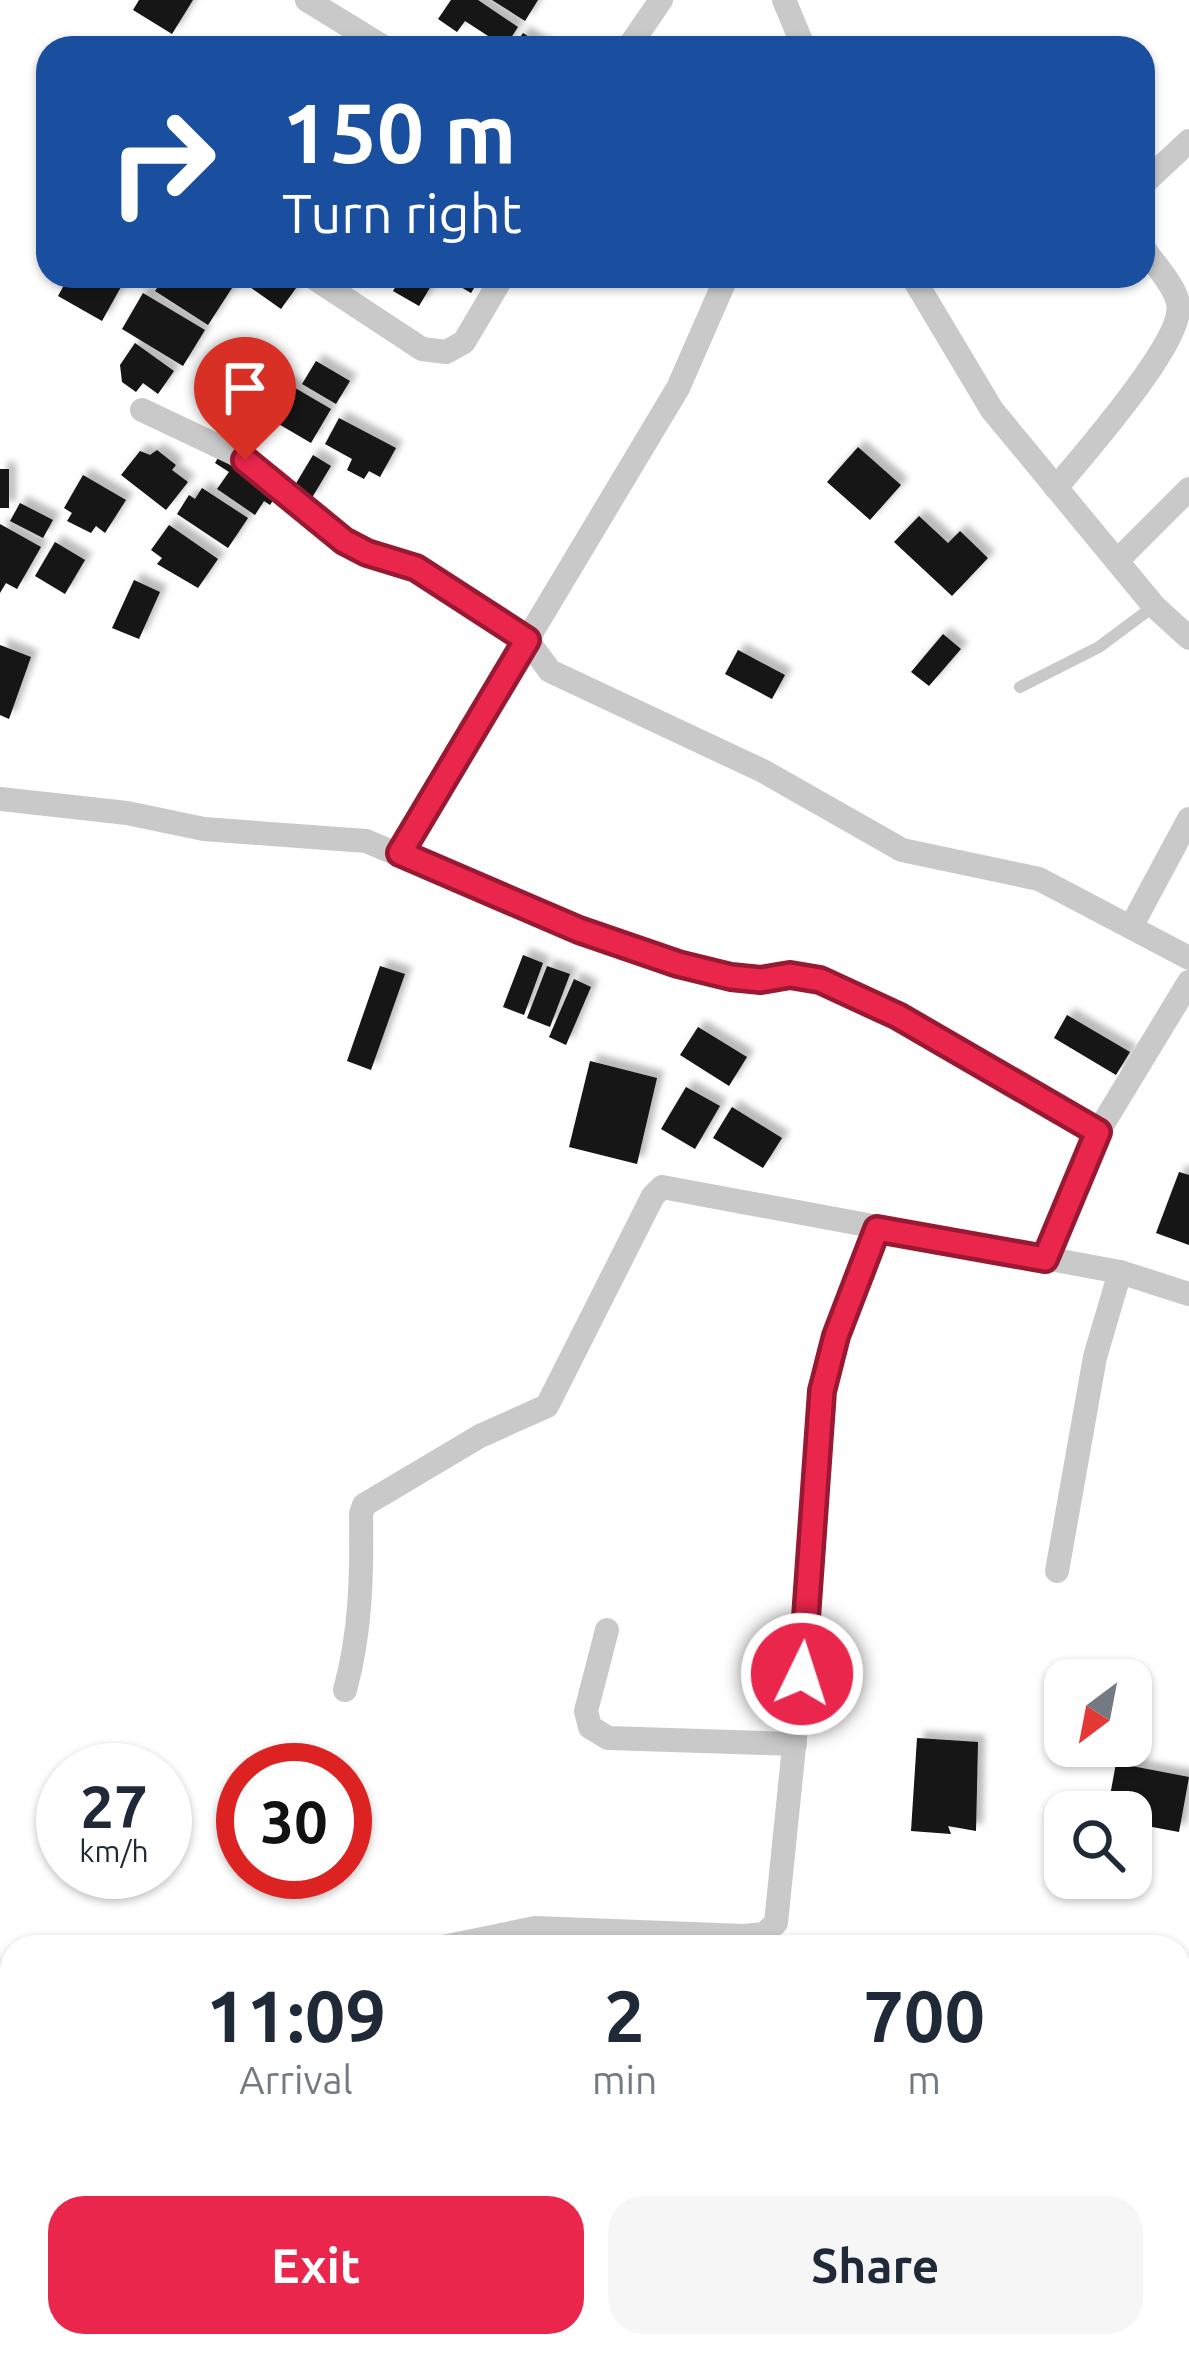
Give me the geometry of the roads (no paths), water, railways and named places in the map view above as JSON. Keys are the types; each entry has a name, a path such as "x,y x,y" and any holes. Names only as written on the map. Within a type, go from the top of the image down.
{"street":[{"path":"307,0 366,36"},
{"path":"784,0 799,36"},
{"path":"635,36 653,2"},
{"path":"1155,173 1189,141"},
{"path":"1056,488 1175,332 1178,302 1155,267"},
{"path":"328,288 422,349 446,352 464,342 496,288"},
{"path":"400,853 678,388 722,288"},
{"path":"919,288 992,410 1154,606 1189,638"},
{"path":"142,410 235,454 272,478 344,541 416,568 527,640 550,671 763,771 902,850 1039,879 1189,958"},
{"path":"1117,562 1189,489"},
{"path":"0,799 128,813 204,829 366,841 579,930 670,962 731,977 761,980 790,975 834,986 898,1016 1098,1132"},
{"path":"1131,927 1189,819"},
{"path":"1045,1259 1098,1132 1189,982"},
{"path":"345,1690 354,1658 362,1583 364,1505 480,1436 547,1406 662,1186 1120,1273 1189,1294"},
{"path":"774,1935 795,1744 822,1391 836,1336 877,1229"},
{"path":"1057,1571 1095,1358 1120,1273"},
{"path":"607,1630 586,1712 590,1727 608,1738 795,1744"},
{"path":"501,1935 535,1928 718,1935"}],"lane":[{"path":"1020,686 1099,647 1154,606"}]}
